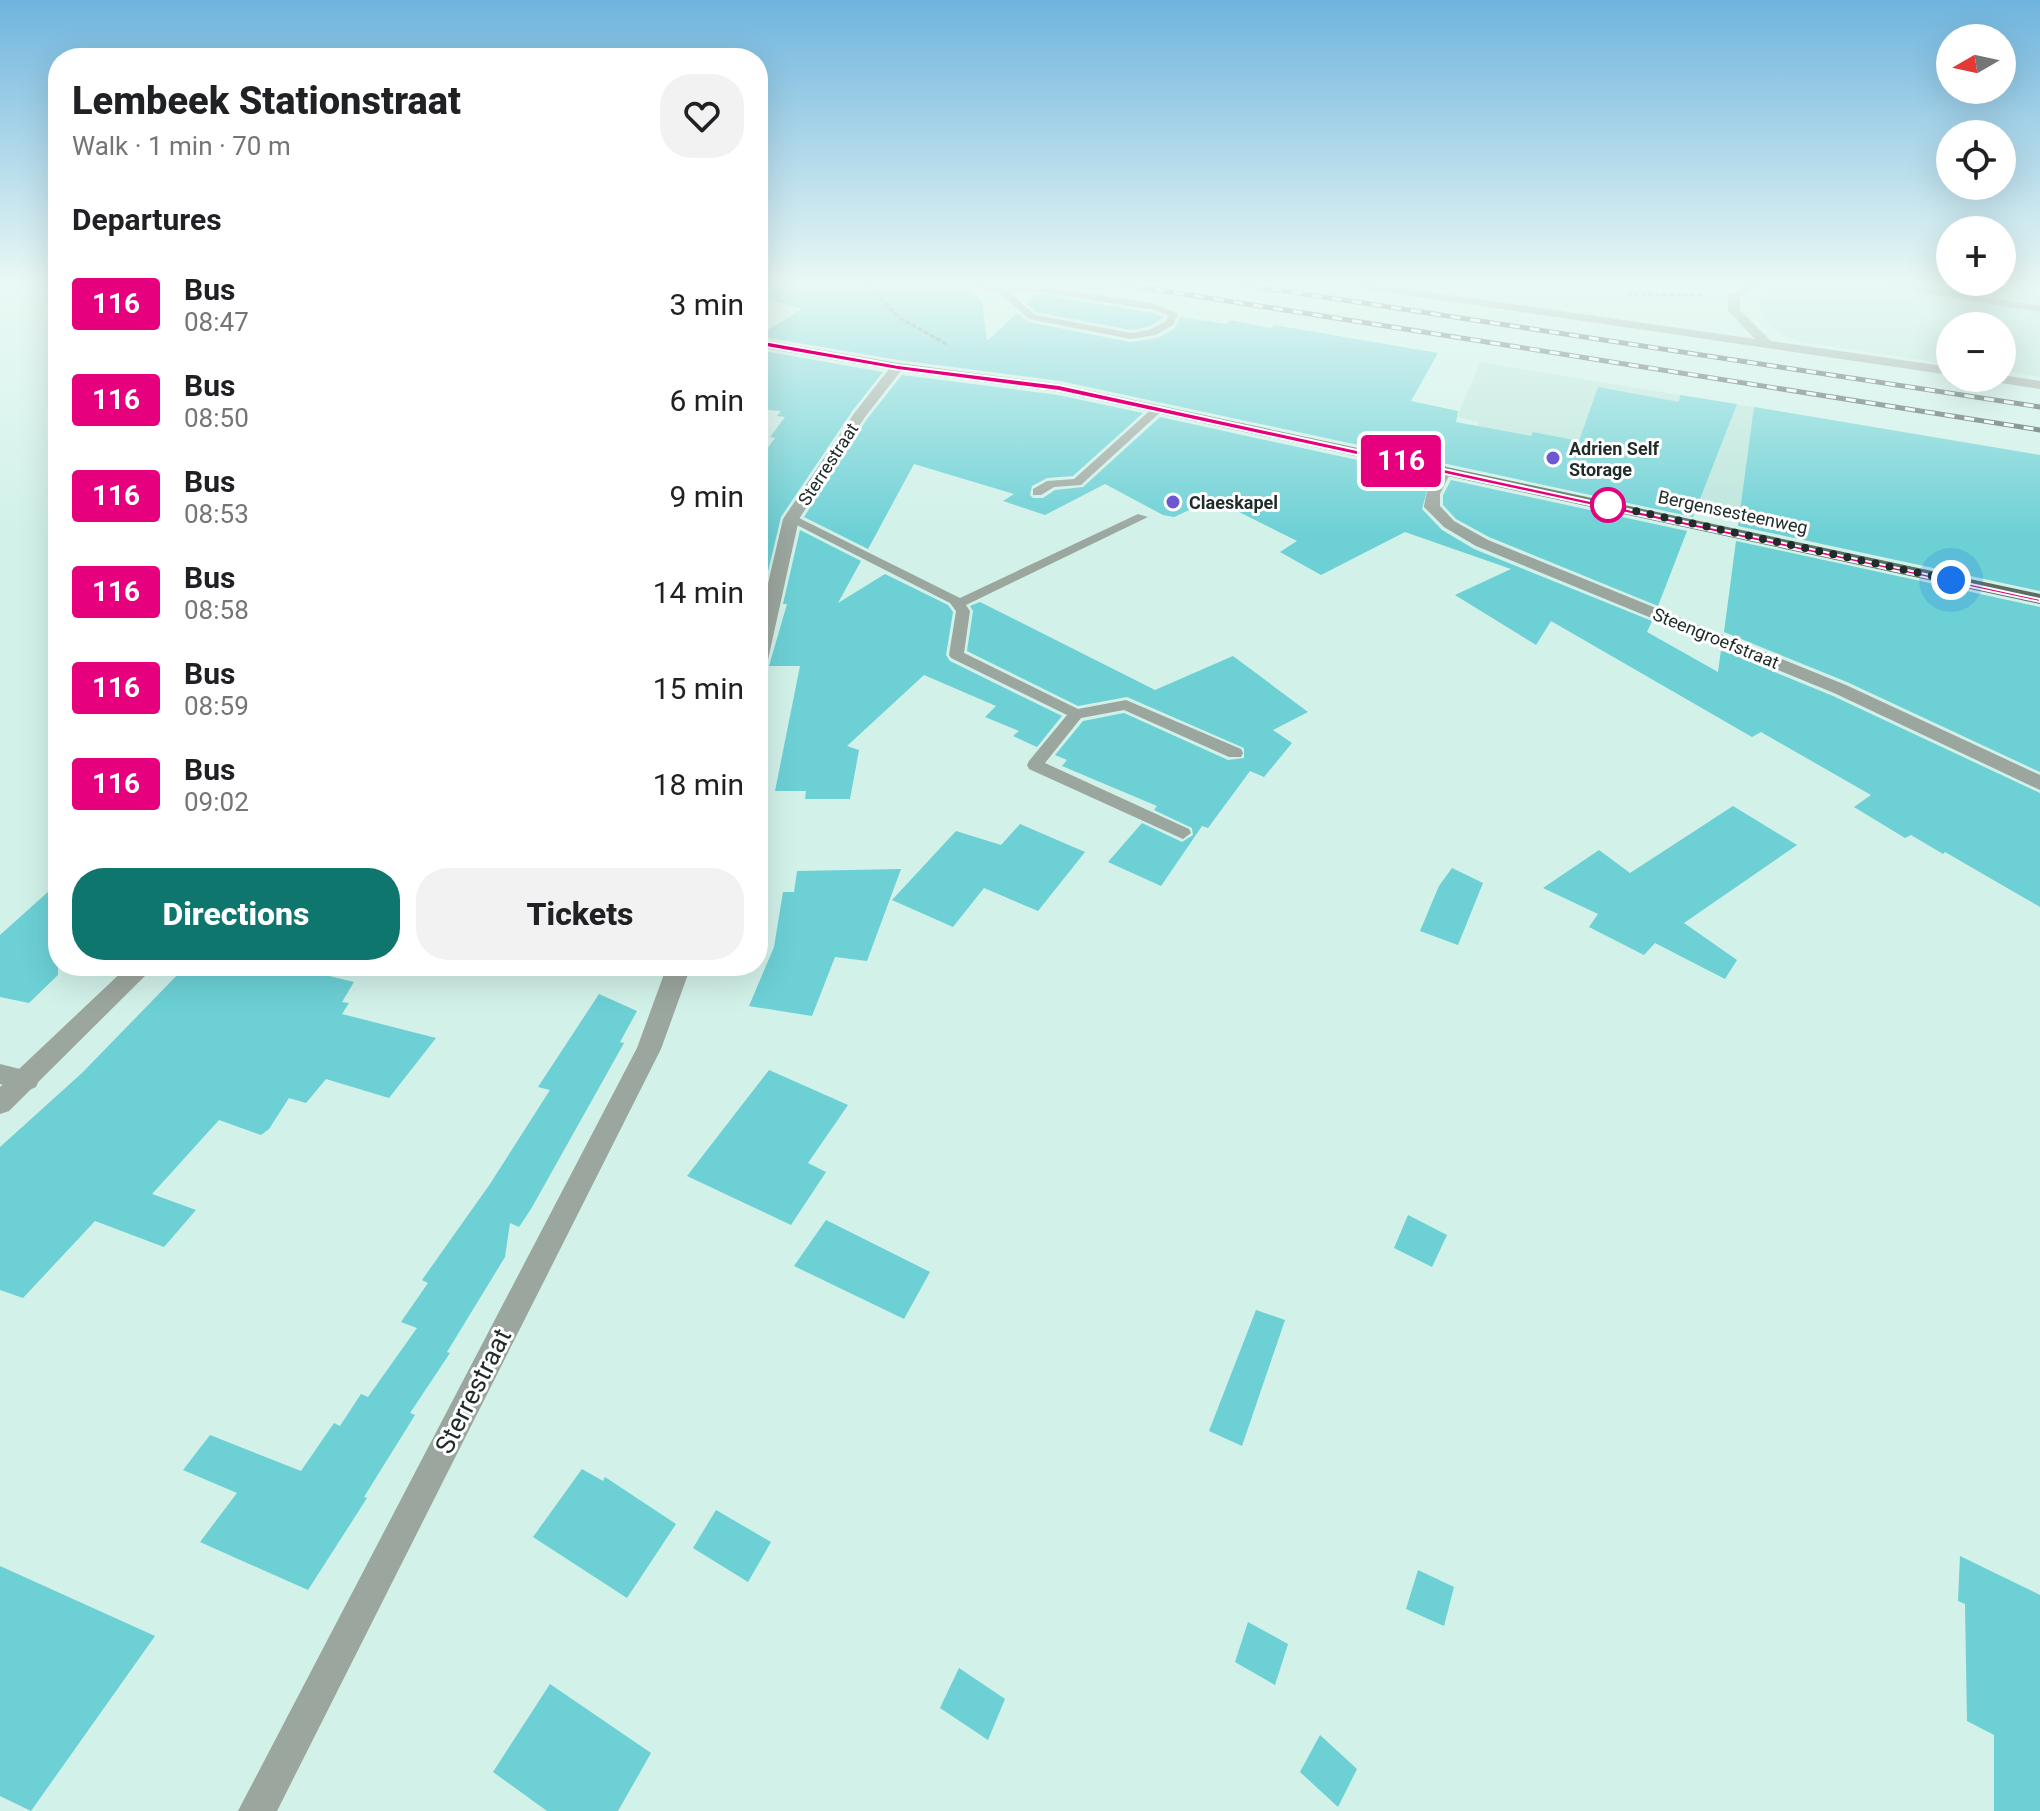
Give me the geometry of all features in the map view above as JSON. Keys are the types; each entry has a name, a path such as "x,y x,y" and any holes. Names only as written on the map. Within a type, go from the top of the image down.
{"main road":[{"name":"Bergensesteenweg","path":"902,368 1059,388 1159,408 2040,599"}],"street":[{"name":"Sterrestraat","path":"768,620 791,519 860,415 898,368"},
{"path":"2016,381 2040,385"},
{"name":"Steengroefstraat","path":"1445,470 1433,494 1432,507 1449,524 1482,543 1840,689 2040,783"},
{"path":"0,1103 133,976"},
{"name":"Sterrestraat","path":"257,1811 649,1049 675,976"},
{"path":"0,1074 27,1080"}],"lane":[{"path":"1037,492 1051,484 1077,482 1159,408"},
{"path":"958,604 1142,517"},
{"path":"791,519 958,604 963,611 956,655 1076,714 1126,705 1235,753"},
{"path":"1076,714 1035,765 1183,833"}],"path":[{"path":"958,374 960,368"}],"shaded area":[{"path":"1478,368 1513,368 2040,455 2040,576 1460,454 1479,422 1457,417"},
{"path":"2016,368 2040,368 2040,377 2016,373"}],"building":[{"path":"768,368 858,368 883,372 853,410 781,517 768,572 768,447 775,438 770,437 785,417 777,416 781,411 768,410"},
{"path":"956,368 1430,368 1411,401 1458,411 1456,422 1579,441 1598,387 1679,402 1680,395 1737,404 1693,517 1060,381"},
{"path":"902,375 1058,395 1143,413 1073,476 1047,478 1032,486 1030,495 1033,498 1043,498 1055,490 1083,487 1160,417 1431,476 1422,509 1442,530 1474,549 1652,621 1647,632 1718,672 1721,650 1833,696 2040,793 2040,907 1945,852 1943,854 1911,835 1905,838 1854,807 1871,795 1761,732 1752,737 1551,621 1536,645 1455,595 1511,569 1405,532 1321,575 1280,552 1297,541 1213,499 1174,517 1163,515 1105,484 1045,515 1003,501 1014,494 914,464 868,549 804,517 867,419"},
{"path":"1754,407 2040,455 2040,591 1738,526"},
{"path":"1451,480 1687,531 1658,606 1489,537 1456,519 1443,505 1443,495"},
{"path":"800,530 861,561 838,603 885,574 948,605 953,612 946,655 950,661 1062,716 1037,747 1013,736 1019,731 985,717 996,706 924,675 847,746 859,750 850,799 805,799 806,791 775,791 800,666 769,666 787,604 783,604"},
{"path":"1736,541 2040,607 2040,772 1847,682 1724,632"},
{"path":"980,602 1155,690 1233,656 1308,712 1273,730 1292,743 1264,777 1250,771 1208,828 1202,826 1161,886 1108,862 1142,823 1182,842 1193,835 1192,828 1154,810 1157,806 1062,766 1067,760 1055,755 1083,721 1124,713 1228,760 1244,758 1244,748 1127,697 1078,706 967,651 973,611 970,606"},
{"path":"1733,806 1797,845 1684,923 1737,960 1725,979 1655,943 1644,955 1589,927 1598,914 1543,888 1599,850 1630,873"},
{"path":"1020,824 1085,852 1038,911 984,888 953,927 892,900 956,831 1001,845"},
{"path":"1452,868 1483,883 1458,945 1420,931 1439,886"},
{"path":"901,869 867,961 835,957 812,1016 749,1006 762,976 768,976 768,961 774,947 783,892 794,892 797,871"},
{"path":"48,892 48,976 57,976 29,1003 0,997 0,935"},
{"path":"176,976 329,976 354,982 342,1002 349,1003 342,1014 436,1038 389,1098 326,1079 306,1103 289,1098 269,1129 261,1135 219,1120 152,1194 196,1210 164,1247 95,1221 23,1298 0,1290 0,1147 82,1073"},
{"path":"599,994 637,1011 620,1042 624,1043 531,1209 519,1227 510,1223 505,1257 447,1352 450,1353 410,1413 415,1415 364,1497 367,1498 308,1590 200,1542 237,1493 183,1470 210,1435 301,1471 334,1423 340,1426 361,1394 368,1397 417,1328 401,1322 428,1283 422,1280 490,1184 550,1090 538,1087"},
{"path":"769,1070 848,1105 808,1163 826,1172 791,1225 687,1176"},
{"path":"1408,1215 1447,1235 1432,1267 1394,1248"},
{"path":"826,1220 930,1272 904,1319 794,1266"},
{"path":"1256,1310 1285,1320 1242,1446 1209,1431"},
{"path":"582,1469 603,1481 605,1477 676,1524 627,1598 533,1537"},
{"path":"716,1510 771,1542 748,1582 693,1548"},
{"path":"1960,1556 2040,1595 2040,1811 1994,1811 1994,1735 1967,1721 1965,1604 1958,1601"},
{"path":"0,1566 155,1636 31,1811 0,1796"},
{"path":"1418,1570 1454,1587 1444,1626 1406,1609"},
{"path":"1248,1622 1288,1644 1275,1685 1235,1662"},
{"path":"959,1668 1005,1699 988,1740 940,1708"},
{"path":"550,1684 651,1753 618,1811 547,1811 493,1772"},
{"path":"1320,1735 1357,1769 1338,1807 1300,1772"}],"railway":[{"path":"1647,368 2040,430"},
{"path":"1783,368 2040,407"}],"bus line":[{"name":"116","path":"902,368 1059,388 1159,408 2040,599"}],"place":[{"name":"Adrien Self Storage","path":"1553,458"},
{"name":"Claeskapel","path":"1173,502"}],"route":[{"path":"1608,505 1594,502 1951,580"}]}
